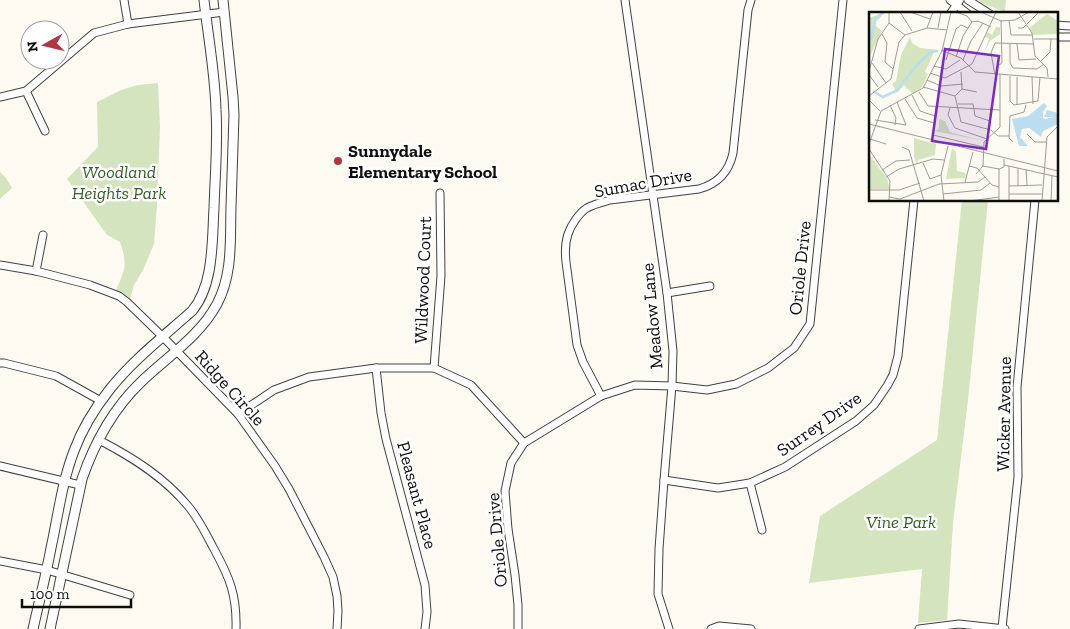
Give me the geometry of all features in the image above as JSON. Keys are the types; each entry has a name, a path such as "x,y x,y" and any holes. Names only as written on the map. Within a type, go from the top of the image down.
{"street":[{"path":"124,0 128,24"},
{"path":"33,629 65,481 80,436 101,401 118,380 130,366 192,311 206,284 212,250 217,119 204,0"},
{"path":"50,629 80,485 90,458 107,424 128,395 201,327 214,309 222,291 228,268 234,116 223,0"},
{"name":"Meadow Lane","path":"625,0 667,293 673,351 659,549 658,594 669,629"},
{"name":"Sumac Drive","path":"601,396 577,345 566,262 565,249 568,234 577,218 587,209 610,200 705,187 721,178 730,165 733,153 748,10 751,0"},
{"name":"Oriole Drive","path":"518,629 516,575 508,529 505,491 511,463 524,443 601,396 635,385 672,386 707,390 736,384 768,368 794,348 810,324 843,0"},
{"path":"968,0 987,12"},
{"path":"955,2 966,12"},
{"path":"0,97 26,91 94,33 128,24 224,12"},
{"path":"26,91 45,131"},
{"name":"Wildwood Court","path":"434,368 441,276 440,193"},
{"name":"Surrey Drive","path":"664,480 718,488 750,483 785,467 856,421 874,406 888,386 898,356 914,201"},
{"name":"Wicker Avenue","path":"1002,628 1018,476 1016,387 1035,201"},
{"path":"36,271 43,235"},
{"name":"Ridge Circle","path":"0,265 36,271 90,285 119,296 163,337 238,414 289,489 324,557 333,577 337,596 337,629"},
{"path":"667,293 710,286"},
{"path":"0,363 56,376 101,401"},
{"path":"238,414 274,390 309,377 376,368 434,368 471,384 524,443"},
{"name":"Pleasant Place","path":"376,368 386,439 425,585 427,612 425,629"},
{"path":"99,440 149,470 166,483 188,506 201,524 230,579 235,596 236,629"},
{"path":"0,466 80,485"},
{"path":"750,483 762,530"},
{"path":"0,561 47,570 130,595"},
{"path":"919,629 959,624 1006,629"},
{"path":"711,629 719,626 751,629"}],"green space":[{"path":"978,0 1006,0 1005,12 984,4"},
{"name":"Woodland Heights Park","path":"158,83 160,127 154,244 143,270 134,285 130,299 116,290 122,277 125,262 120,242 107,235 67,179 98,147 97,102 121,90 138,85"},
{"path":"0,172 12,188 0,199"},
{"name":"Vine Park","path":"962,201 988,201 968,400 953,523 947,620 918,623 922,569 809,583 820,516 937,440"}],"place":[{"name":"Sunnydale Elementary School","path":"338,161"}]}
